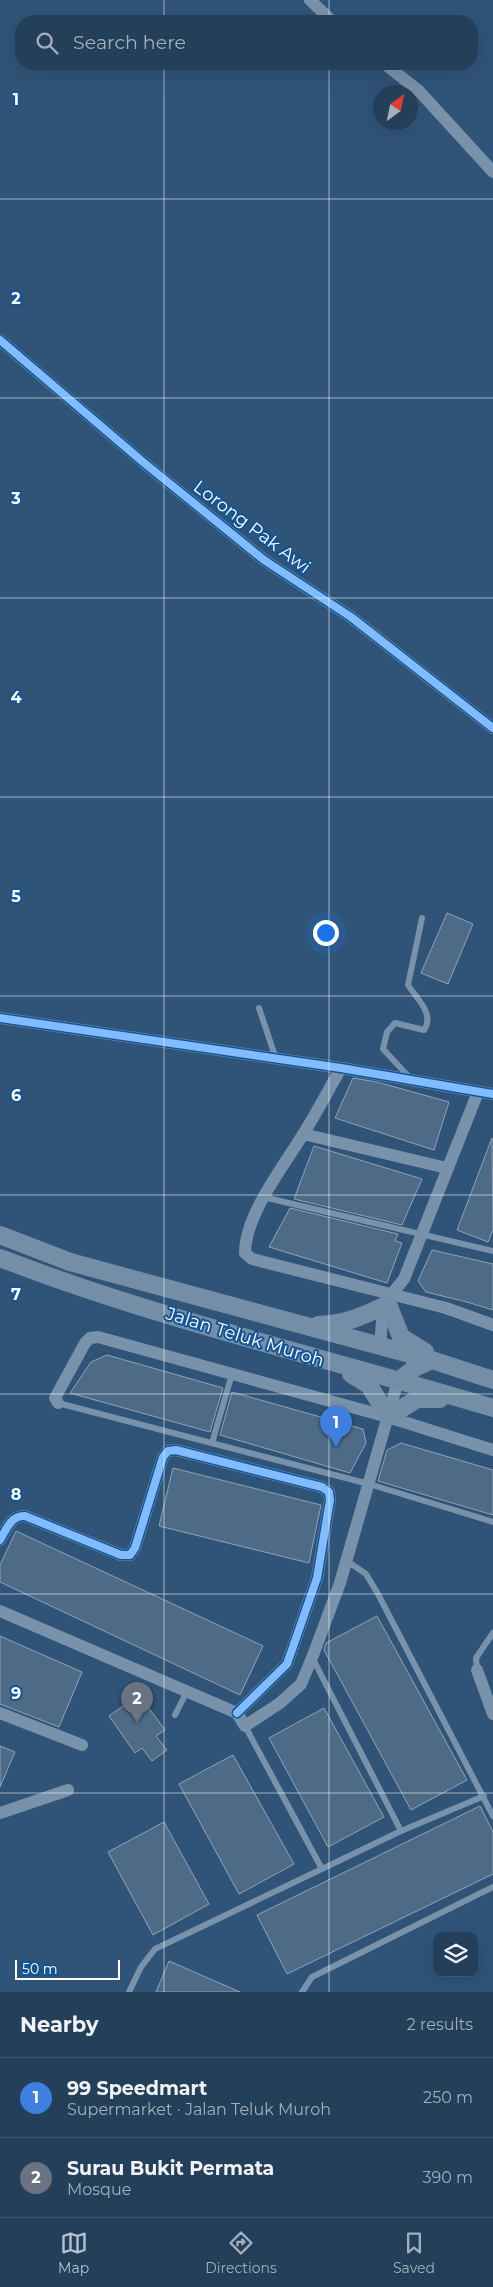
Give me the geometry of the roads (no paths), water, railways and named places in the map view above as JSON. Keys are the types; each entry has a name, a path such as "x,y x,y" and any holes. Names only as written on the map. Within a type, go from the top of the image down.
{"main road":[{"name":"Jalan Teluk Muroh","path":"0,1235 70,1262 300,1326 432,1360 493,1380"},
{"name":"Jalan Teluk Muroh","path":"0,1258 117,1300 323,1361 485,1406"},
{"path":"300,1326 338,1324 354,1321 390,1299 401,1337 452,1367"},
{"path":"351,1368 364,1364 380,1347 398,1381 416,1367 432,1360"},
{"path":"323,1361 363,1380 369,1385 388,1417 417,1399 427,1397 485,1406"}],"street":[{"path":"310,0 326,15"},
{"path":"393,70 419,91 493,172"},
{"name":"Lorong Pak Awi","path":"0,340 143,462 264,560 352,617 493,728"},
{"path":"0,1018 276,1060 341,1068 493,1094"},
{"path":"341,1068 264,1197 245,1241 245,1252 252,1259 390,1299 446,1308 493,1326"},
{"path":"380,1347 382,1320 390,1299 404,1279 478,1092"},
{"path":"303,1134 447,1168"},
{"path":"58,1403 55,1398 85,1343 90,1338 98,1337 388,1417 493,1450"},
{"path":"0,1611 237,1712 245,1726 280,1703 300,1684 312,1658 347,1561 398,1381"},
{"path":"0,1540 13,1518 19,1515 121,1555 130,1555 135,1548 163,1457 168,1451 176,1450 322,1487 329,1492 330,1500 317,1578 287,1664 237,1712"},
{"path":"476,1670 493,1714"},
{"path":"0,1713 82,1745"},
{"path":"0,1813 68,1790"}],"lane":[{"path":"413,1080 383,1049 387,1032 395,1023 424,1030 428,1024 429,1016 408,984 422,918"},
{"path":"259,1008 276,1060"},
{"path":"264,1197 421,1232 491,1250 493,1243"},
{"path":"212,1443 232,1374"},
{"path":"58,1403 369,1484 493,1522"},
{"path":"347,1561 366,1574 378,1594 493,1816"},
{"path":"476,1670 476,1658 480,1649 493,1634"},
{"path":"312,1658 401,1831"},
{"path":"175,1715 187,1691"},
{"path":"245,1726 322,1869"},
{"path":"129,1992 141,1967 155,1949 401,1831 484,1796"},
{"path":"302,1992 312,1977 493,1886"}],"place":[{"name":"99 Speedmart","path":"336,1447"},
{"name":"Surau Bukit Permata","path":"137,1723"}]}
